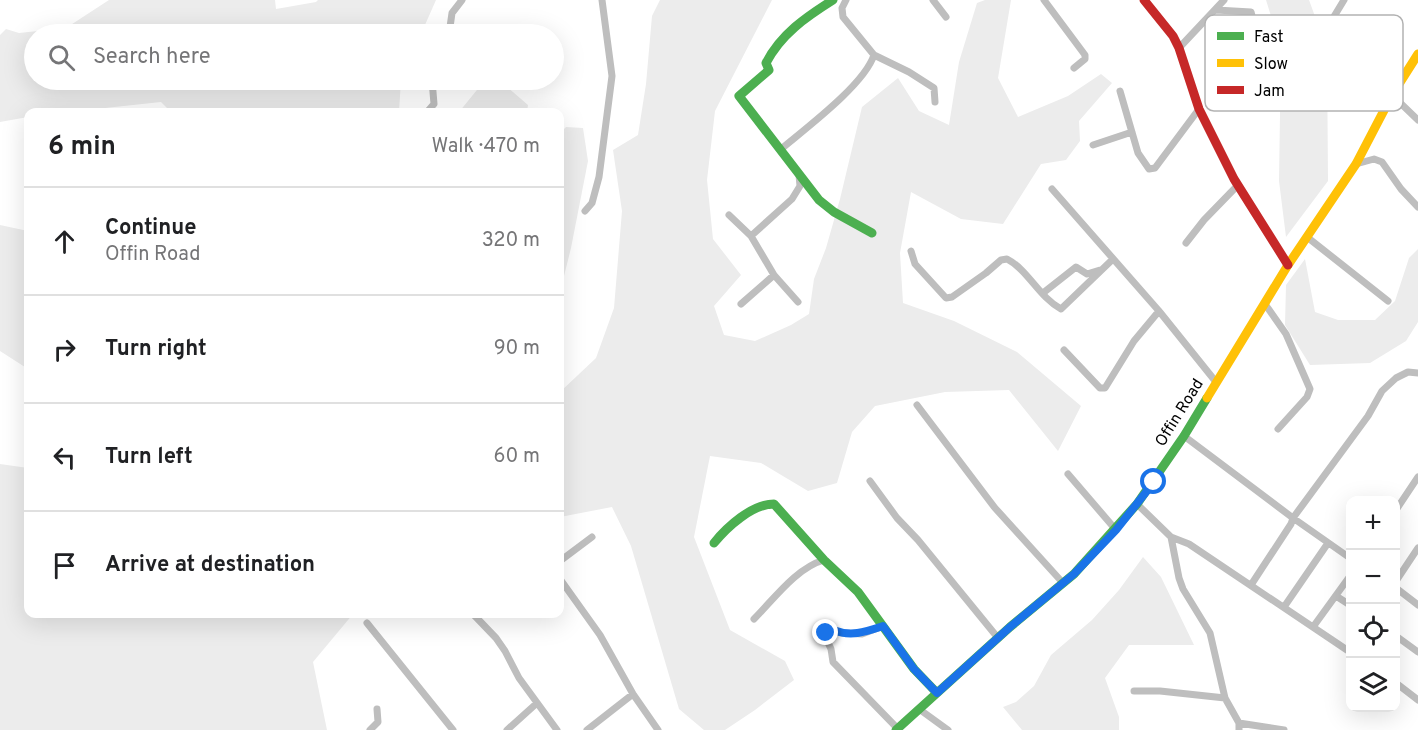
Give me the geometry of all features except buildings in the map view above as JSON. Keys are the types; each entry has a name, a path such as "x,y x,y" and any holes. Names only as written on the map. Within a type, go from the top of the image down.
{"street":[{"path":"450,24 452,13 462,0"},
{"path":"585,211 592,203 599,177 612,76 602,0"},
{"path":"833,0 780,41 766,63 769,70 739,96 819,200 834,213 872,233"},
{"path":"846,0 842,8 843,17 874,55 909,72 934,88 935,102"},
{"path":"933,0 946,17"},
{"path":"1044,0 1085,55 1085,58 1074,68"},
{"path":"1144,0 1173,36 1199,109 1238,185 1288,265"},
{"path":"1211,15 1224,0"},
{"path":"1335,15 1344,0"},
{"path":"1216,10 1251,12 1252,15"},
{"path":"1179,48 1205,21"},
{"name":"Offin Road","path":"1403,78 1418,54"},
{"path":"780,150 854,86 870,67 874,55"},
{"path":"430,108 434,104 433,90"},
{"path":"1120,91 1138,153 1147,168 1152,170 1199,109"},
{"path":"1403,106 1418,120"},
{"name":"Offin Road","path":"897,729 1063,583 1116,530 1137,504 1184,436 1288,265 1356,164 1384,111"},
{"path":"1093,145 1132,132"},
{"path":"1356,164 1374,159 1382,162 1401,189 1418,207"},
{"path":"750,236 792,199 800,186 799,175"},
{"path":"1186,243 1204,220 1238,185"},
{"path":"1052,189 1159,311 1216,382"},
{"path":"729,215 750,236 774,275 798,302"},
{"path":"1307,237 1388,301"},
{"path":"911,251 915,264 946,298 952,297 1001,260 1007,259 1061,309 1113,259"},
{"path":"1042,293 1076,267 1087,274 1100,270"},
{"path":"741,304 774,275"},
{"path":"1265,304 1286,334 1310,389 1307,397 1278,429"},
{"path":"1064,350 1100,388 1106,388 1134,340 1159,311"},
{"path":"1251,585 1293,518 1368,417 1382,391 1396,378 1408,372 1418,373"},
{"path":"917,405 995,508 1063,583"},
{"path":"1184,436 1346,555"},
{"path":"1068,474 1116,530"},
{"path":"1400,503 1418,477"},
{"path":"870,481 897,518 918,540 998,638"},
{"path":"714,543 731,524 770,503 858,592 914,669 937,693"},
{"path":"1137,504 1171,537 1188,544 1346,649"},
{"path":"564,558 592,537"},
{"path":"1171,537 1183,589 1210,633 1225,698 1239,727 1284,730"},
{"path":"1284,607 1329,543"},
{"path":"1400,574 1418,548"},
{"path":"754,619 796,577 818,561 824,560"},
{"path":"1313,627 1346,582"},
{"path":"564,584 600,634 633,694 658,730"},
{"path":"1400,592 1418,605"},
{"path":"1336,596 1348,604"},
{"path":"477,618 501,644 519,678 557,730"},
{"path":"367,623 453,730"},
{"path":"883,626 862,634 831,630 825,636 831,649 833,662 897,729"},
{"path":"1400,639 1418,652"},
{"path":"1400,687 1418,700"},
{"path":"1134,691 1160,691 1225,698"},
{"path":"587,730 633,694"},
{"path":"507,730 537,703"},
{"path":"370,730 378,722 377,709"},
{"path":"919,710 948,730"}],"shaded area":[{"path":"109,0 275,0 276,9 318,0 436,0 425,24 72,24"},
{"path":"660,0 772,0 715,111 707,180 713,239 741,275 714,306 724,335 755,341 809,314 814,279 826,248 840,199 862,107 898,78 919,111 949,125 959,62 977,3 985,0 1011,0 998,78 1018,117 1068,96 1101,74 1112,83 1079,121 1080,141 1066,160 1041,164 1003,224 961,219 911,192 900,253 903,303 954,321 1017,352 1081,406 1058,451 1009,390 945,392 875,406 852,432 837,483 808,491 761,463 710,456 694,537 730,630 785,661 794,680 725,730 704,730 679,709 631,546 612,507 564,516 564,388 596,358 614,308 622,211 613,150 638,135 646,84 652,16"},
{"path":"1266,0 1309,0 1315,15 1271,15"},
{"path":"6,29 24,32 24,90 400,90 399,108 167,108 161,102 105,108 24,108 24,118 0,122 0,35"},
{"path":"477,90 510,90 528,105 528,108 462,108"},
{"path":"1280,111 1327,111 1328,181 1286,237 1279,181"},
{"path":"566,127 583,128 588,161 564,276 564,129"},
{"path":"0,225 24,230 24,366 0,351"},
{"path":"1418,249 1418,322 1406,341 1370,363 1310,365 1285,325 1286,285 1305,259 1315,312 1338,320 1375,320 1395,301 1409,258"},
{"path":"0,464 24,467 24,618 350,618 313,662 327,730 0,730"},
{"path":"1143,557 1161,577 1194,645 1129,645 1105,678 1119,717 1119,730 1022,730 1003,707 1016,702 1034,686 1051,655 1092,620 1119,590"}],"traffic: fast":[{"path":"833,0 804,20 779,43 766,63 769,70 739,96 819,200 834,212 872,233"},
{"path":"896,730 1010,627 1074,574 1137,504 1207,398"},
{"path":"714,543 749,512 774,504 824,560 858,592 914,669 937,693"}],"traffic: slow":[{"path":"1403,78 1418,54"},
{"path":"1207,398 1288,265 1356,164 1384,111"}],"traffic: jam":[{"path":"1144,0 1173,36 1199,109 1234,179 1288,265"}],"route":[{"path":"826,633 833,630 839,633 862,634 883,626 918,674 937,693 1010,627 1074,574 1116,530 1154,482"}]}
